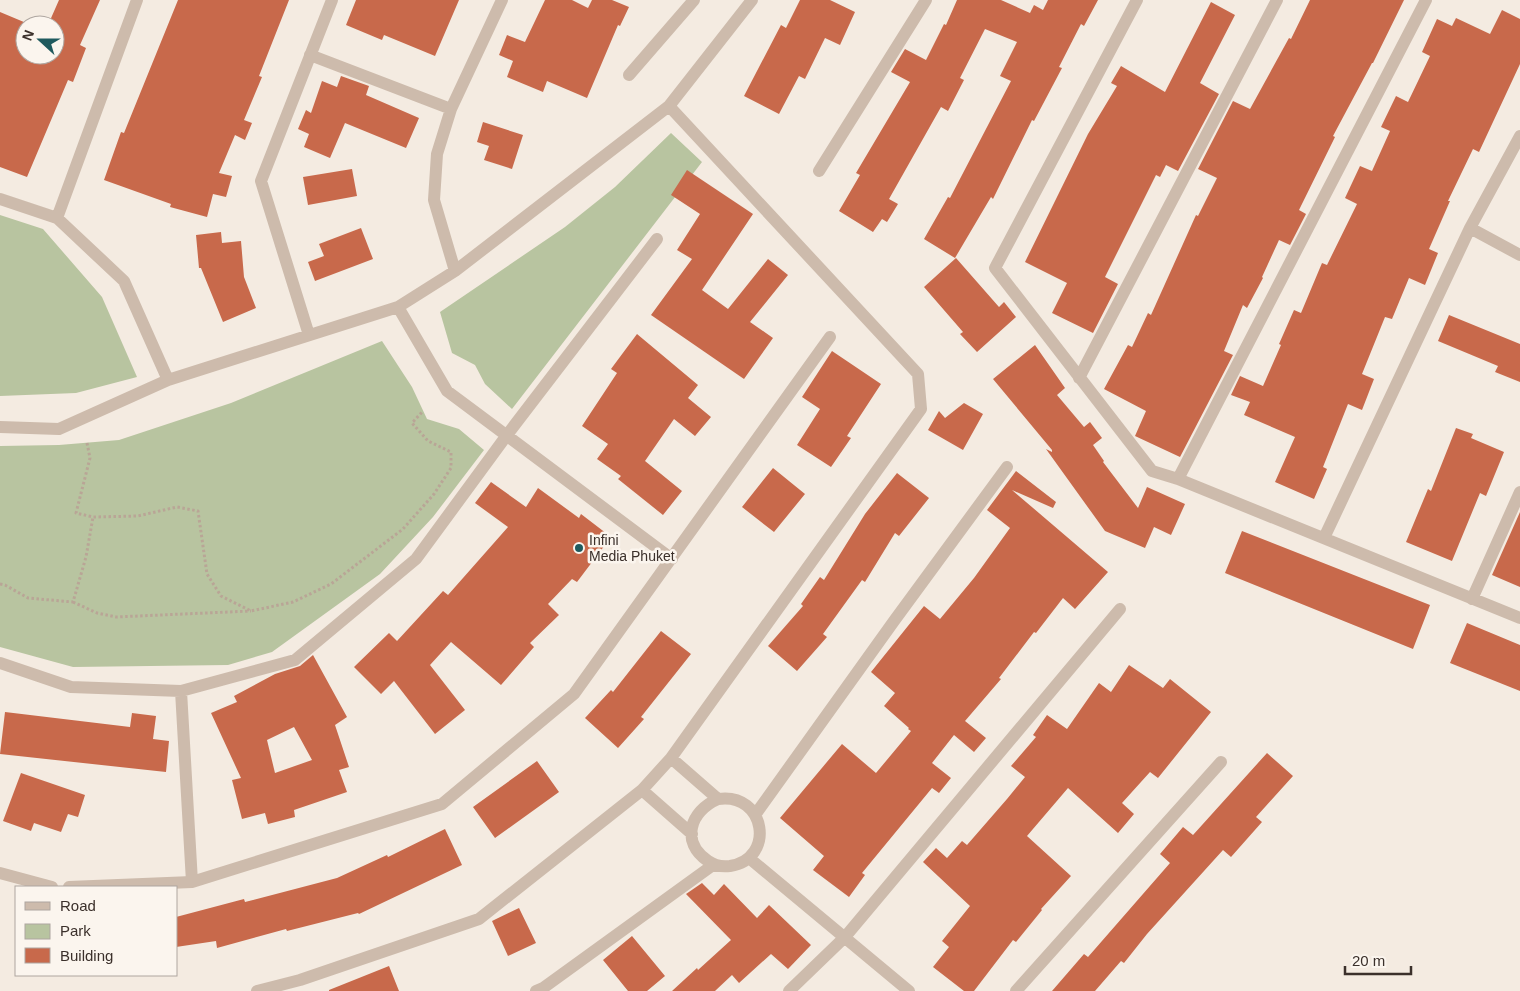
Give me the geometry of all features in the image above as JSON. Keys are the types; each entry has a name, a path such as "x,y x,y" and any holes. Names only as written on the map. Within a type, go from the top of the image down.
{"street":[{"path":"57,218 137,0"},
{"path":"309,335 261,181 332,0"},
{"path":"455,271 434,200 436,154 451,109 502,0"},
{"path":"629,75 694,0"},
{"path":"0,427 60,429 168,380 398,307 455,271 668,106 752,0"},
{"path":"819,171 926,0"},
{"path":"1137,0 995,268 1152,471 1178,479 1520,618"},
{"path":"1079,378 1277,0"},
{"path":"1178,479 1426,0"},
{"path":"310,55 451,109"},
{"path":"257,991 300,980 479,919 642,790 671,758 921,409 918,374 668,106"},
{"path":"1324,538 1470,228 1520,136"},
{"path":"0,199 57,218 124,282 168,380"},
{"path":"1470,228 1520,255"},
{"path":"0,663 71,687 181,691 296,660 416,559 507,435 657,239"},
{"path":"398,307 447,391 672,559"},
{"path":"94,886 192,882 442,804 574,694 830,337"},
{"path":"756,815 894,621 1007,467"},
{"path":"1472,598 1520,492"},
{"path":"789,991 845,937 1120,609"},
{"path":"181,691 192,882"},
{"path":"671,758 718,799"},
{"path":"1016,991 1222,762"},
{"path":"642,790 692,834"},
{"path":"718,799 737,800 748,806 756,815 760,825 760,838 756,849 749,858 736,865 725,867 713,864 700,856 694,846 693,822 707,804 718,799"},
{"path":"749,858 909,991"},
{"path":"536,991 543,988 713,864"},
{"path":"0,873 48,886"}],"path":[{"path":"0,584 28,598 73,602 97,613 116,616 251,611 293,602 331,584 403,529 434,494 452,468 451,452 428,441 412,423 423,411"},
{"path":"86,443 90,458 76,513 93,516 138,516 177,507 198,511 207,574 221,596 251,611"},
{"path":"73,602 86,557 93,516"}],"green space":[{"path":"671,133 702,162 512,409 485,384 475,365 452,353 440,312 565,227 615,187"},
{"path":"0,215 43,229 102,297 137,377 76,393 0,396"},
{"path":"382,341 412,387 427,419 459,429 484,450 433,517 380,574 272,652 228,665 73,667 0,647 0,446 59,445 119,440 231,403"}],"building":[{"path":"59,0 100,0 80,45 86,48 73,82 68,80 27,177 0,167 0,12 15,18 15,65 65,65 65,15 52,15"},
{"path":"178,0 289,0 259,76 262,77 244,120 252,123 245,140 235,135 219,173 232,176 226,197 213,194 207,217 170,207 171,204 104,180 121,132 124,133"},
{"path":"356,0 459,0 435,56 384,35 382,40 346,25"},
{"path":"545,0 572,0 588,8 592,0 612,0 629,7 620,26 618,25 587,98 547,81 543,92 507,77 513,61 499,55 507,35 525,42"},
{"path":"800,0 830,0 855,12 840,45 825,38 805,79 799,76 779,114 744,96 781,25 786,28"},
{"path":"957,0 1001,0 1030,13 1034,5 1043,10 1048,0 1098,0 1084,26 1081,24 1059,67 1062,68 1034,121 1032,120 993,199 991,197 955,258 924,239 948,197 950,198 1011,81 1000,76 1017,42 985,29 960,78 964,80 948,111 941,107 889,199 898,204 887,222 882,219 873,232 839,211 860,175 856,173 910,82 891,72 905,49 926,60 944,24 946,25"},
{"path":"1310,0 1404,0 1373,63 1333,136 1335,137 1299,210 1306,214 1290,245 1279,240 1263,278 1247,308 1243,305 1224,351 1233,355 1180,457 1135,436 1146,411 1104,389 1128,345 1132,347 1148,313 1151,315 1196,215 1198,216 1217,178 1198,169 1233,101 1250,109 1289,38 1291,39"},
{"path":"1211,2 1235,15 1200,83 1219,94 1178,171 1166,165 1160,177 1156,175 1105,277 1118,284 1093,333 1052,313 1067,283 1025,262 1088,134 1117,86 1111,83 1121,66 1165,92"},
{"path":"1502,10 1520,19 1520,64 1479,152 1473,149 1448,201 1450,201 1429,249 1438,253 1425,285 1409,278 1392,319 1385,317 1362,374 1374,379 1362,410 1348,404 1323,467 1327,469 1314,499 1275,482 1295,437 1244,415 1250,402 1231,395 1240,376 1263,386 1294,310 1301,313 1322,263 1327,265 1357,204 1345,198 1360,166 1372,171 1390,131 1381,127 1396,96 1408,102 1430,56 1422,52 1437,19 1452,26 1456,18 1490,34"},
{"path":"341,76 369,86 366,95 419,118 406,148 345,123 330,158 304,147 309,134 298,129 306,110 311,113 322,81 337,87"},
{"path":"483,122 523,135 512,169 484,160 489,146 477,142"},
{"path":"352,169 357,196 308,205 303,177"},
{"path":"687,170 753,214 702,290 728,309 768,259 788,275 750,322 773,338 744,379 651,315 692,259 677,250 700,214 671,195"},
{"path":"361,228 373,259 315,281 308,262 324,256 319,244"},
{"path":"221,232 222,243 241,241 244,277 256,308 223,322 201,268 199,268 196,235"},
{"path":"956,258 999,307 1004,302 1016,317 977,352 960,334 963,332 924,287"},
{"path":"1449,315 1520,344 1520,382 1495,372 1498,366 1438,341"},
{"path":"637,334 698,385 688,398 711,417 695,436 674,419 645,461 682,491 663,515 618,479 621,476 597,459 608,444 582,426 617,373 611,369"},
{"path":"1035,345 1065,388 1057,395 1084,427 1090,422 1102,438 1093,445 1103,462 1138,508 1147,487 1185,504 1171,535 1154,527 1145,548 1105,531 1046,449 1052,452 1052,450 993,379"},
{"path":"832,351 881,384 847,436 851,438 831,467 797,445 820,409 802,397"},
{"path":"964,403 983,414 963,450 928,430 939,411 945,418"},
{"path":"1456,428 1473,434 1471,438 1504,452 1486,496 1480,493 1452,561 1406,542 1428,489 1431,491"},
{"path":"773,468 805,494 774,532 742,507"},
{"path":"1016,471 1056,502 1053,508 1012,490 1108,572 1075,609 1063,598 1036,633 1034,632 999,678 1001,679 965,721 986,738 974,752 954,735 932,763 951,778 939,793 932,788 862,873 865,875 849,897 813,870 824,856 780,818 842,744 876,773 911,731 884,706 895,693 871,672 924,606 940,619 974,578 1010,528 987,510"},
{"path":"897,473 929,498 899,536 895,533 865,582 862,580 823,634 827,637 797,671 768,646 803,606 801,604 820,577 824,580 865,514"},
{"path":"491,482 526,507 538,488 579,518 581,514 611,537 577,582 572,579 548,604 559,615 530,643 534,647 501,685 451,642 430,665 465,710 435,734 394,681 381,694 354,667 389,633 397,641 443,591 448,595 508,527 475,503"},
{"path":"1520,512 1520,587 1492,575"},
{"path":"1242,531 1430,605 1413,649 1225,573"},
{"path":"1467,623 1520,645 1520,691 1450,663"},
{"path":"661,631 691,654 641,717 644,719 618,748 585,718 611,690 613,692"},
{"path":"313,655 347,717 335,725 349,767 339,770 347,792 294,810 295,817 268,824 265,813 242,819 232,780 241,778 211,713 237,702 234,696 275,674 300,666","holes":["294,727 312,760 275,773 267,740"]},
{"path":"1129,665 1163,688 1170,679 1211,712 1158,778 1150,772 1122,803 1134,814 1118,833 1068,788 1027,836 1071,876 1041,909 1016,942 1013,940 974,991 964,991 933,967 949,947 942,941 970,906 923,862 936,848 947,858 962,841 967,845 1007,799 1025,777 1011,766 1036,737 1033,735 1047,715 1067,729 1099,683 1111,692"},
{"path":"5,712 130,727 132,713 156,716 153,739 169,741 166,772 0,754"},
{"path":"1267,753 1293,776 1256,817 1262,822 1231,857 1223,850 1147,934 1124,963 1121,961 1095,991 1052,991 1084,954 1088,957 1170,863 1160,854 1183,827 1193,835"},
{"path":"537,761 559,792 495,838 473,807"},
{"path":"21,773 85,795 78,817 68,814 61,832 34,823 31,831 3,821"},
{"path":"445,829 462,865 359,914 287,931 286,929 217,948 216,941 178,947 178,916 244,899 245,902 337,878 387,855 388,857"},
{"path":"702,883 714,895 724,884 757,918 769,905 811,945 788,969 771,954 739,983 732,975 715,991 672,991 731,940 686,894"},
{"path":"519,908 536,943 508,956 492,921"},
{"path":"632,936 665,976 647,991 628,991 603,960"},
{"path":"389,966 399,991 329,991 329,990"}],"place":[{"name":"Infini Media Phuket","path":"579,548"}]}
